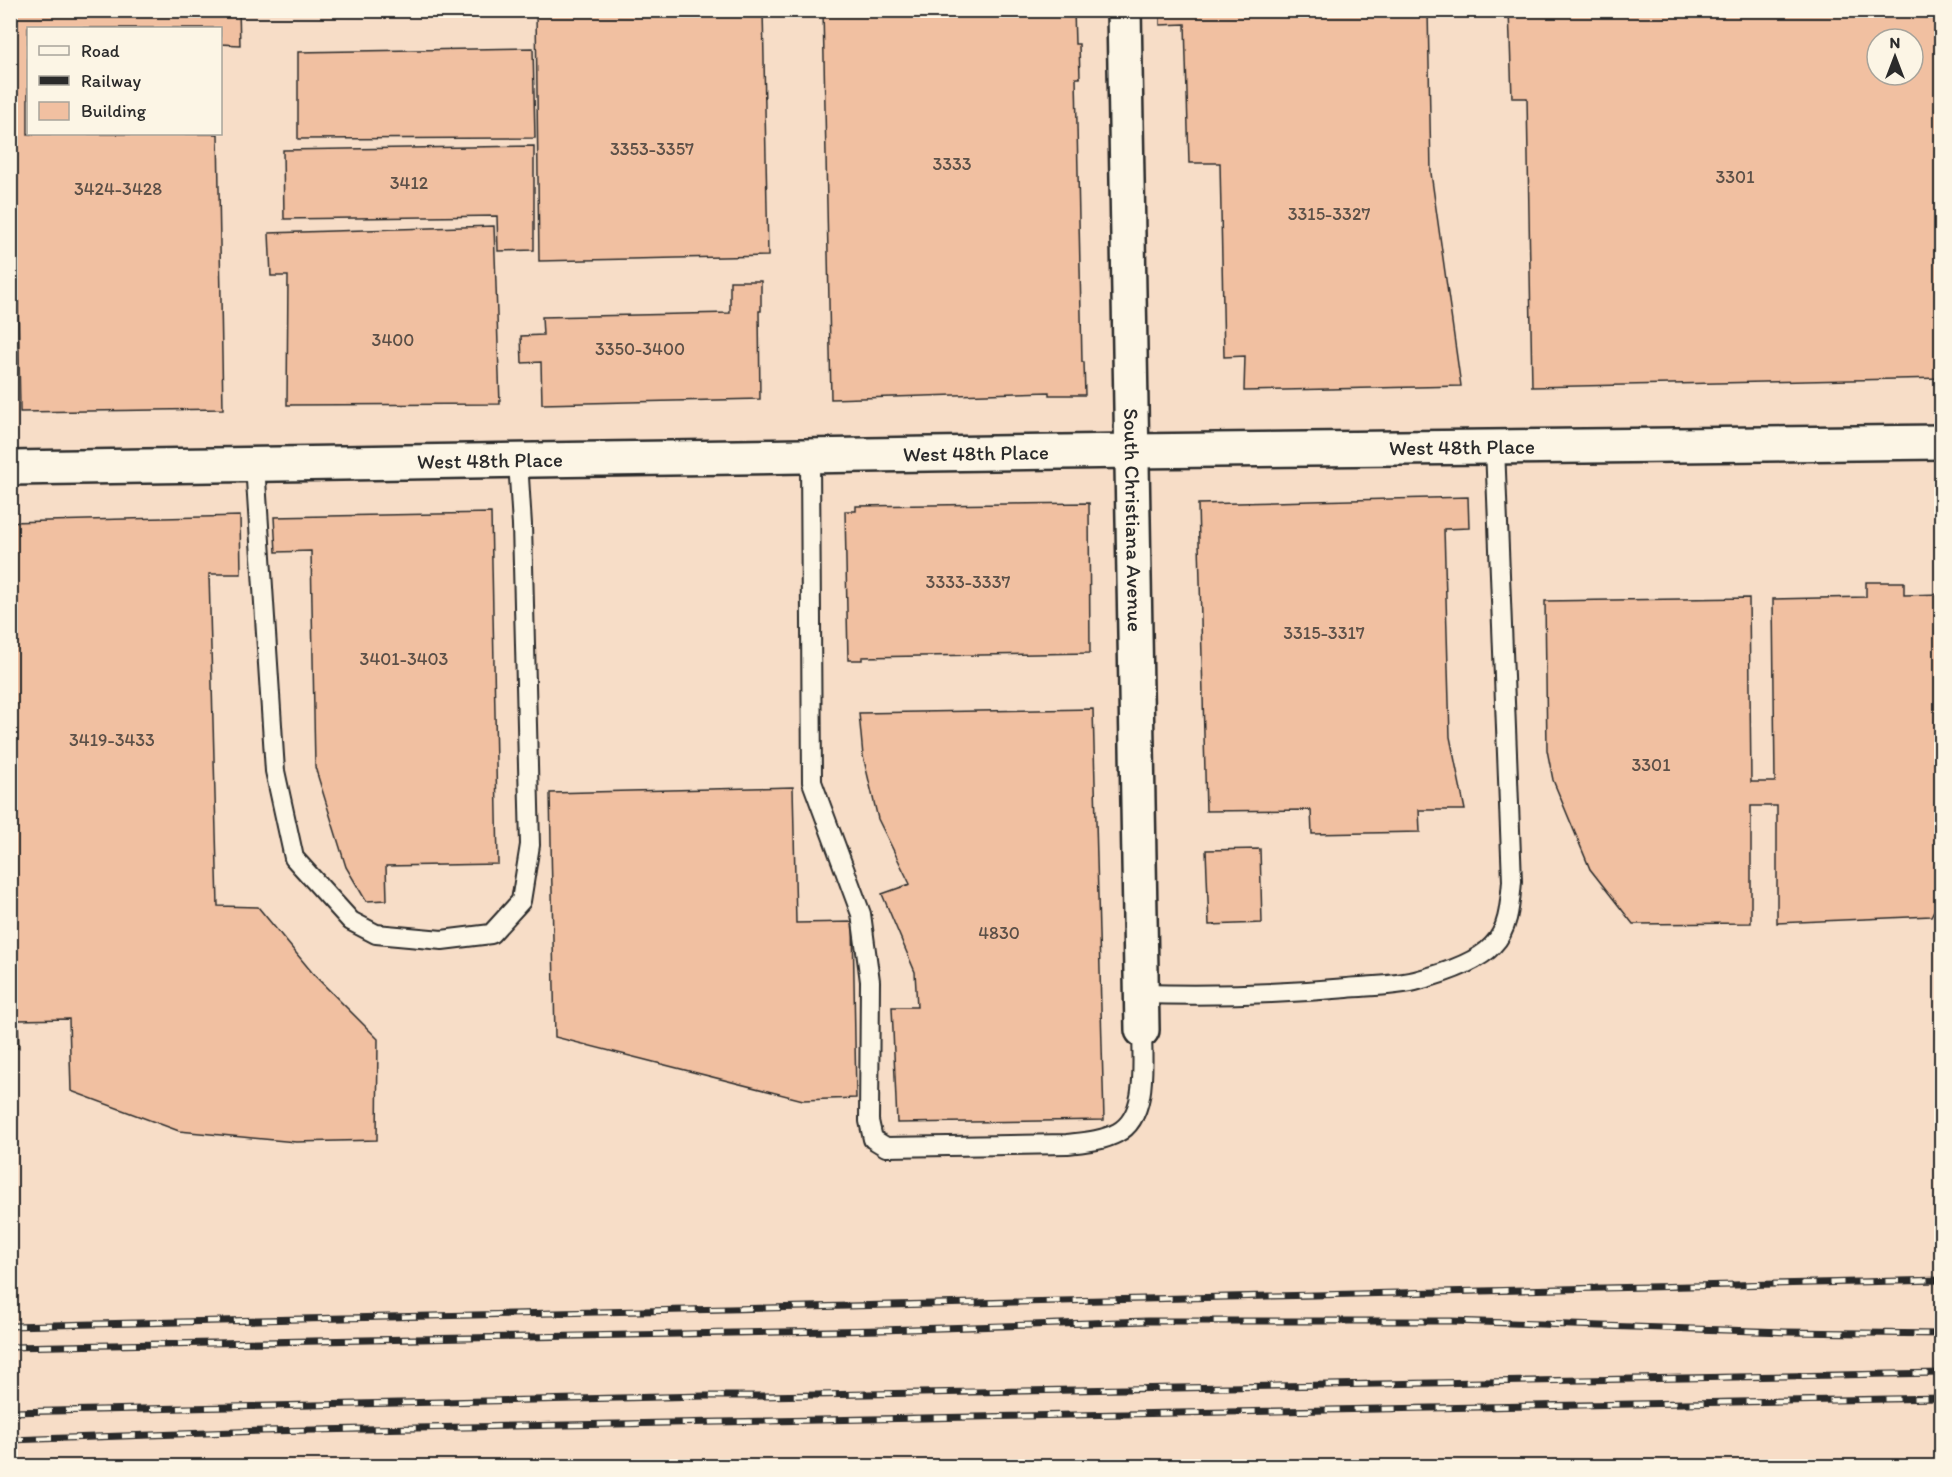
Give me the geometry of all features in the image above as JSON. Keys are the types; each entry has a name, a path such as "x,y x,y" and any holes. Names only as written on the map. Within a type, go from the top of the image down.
{"street":[{"name":"South Christiana Avenue","path":"1124,10 1142,1030"},
{"name":"West 48th Place","path":"10,468 1132,451 1941,442"}],"lane":[{"path":"1142,994 1189,996 1294,993 1414,981 1470,962 1492,947 1503,934 1512,881 1495,447"},
{"path":"810,457 812,782 861,914 870,981 869,1121 873,1139 886,1148 1056,1144 1092,1141 1118,1133 1133,1121 1140,1097 1142,1030"},
{"path":"255,465 275,771 294,858 351,921 376,934 442,940 491,934 521,901 530,845 522,525 518,461"}],"shaded area":[{"path":"10,11 1941,11 1942,404 1936,405 1942,470 1941,1466 11,1466"}],"building":[{"path":"13,10 239,10 240,45 222,44 222,27 27,27 27,135 218,135 223,409 20,412"},
{"path":"536,10 763,10 768,256 539,261"},
{"path":"823,10 1074,10 1075,44 1079,44 1080,78 1076,78 1082,362 1084,362 1085,395 1049,395 1049,392 831,399"},
{"path":"1160,10 1428,10 1431,173 1461,386 1244,391 1245,356 1224,357 1220,163 1189,163 1185,24 1160,25"},
{"path":"1509,10 1942,10 1942,378 1532,387 1527,98 1512,98"},
{"path":"533,48 535,138 298,139 298,52"},
{"path":"534,146 534,250 498,251 497,216 284,219 283,150"},
{"path":"494,226 500,404 287,405 288,276 271,276 269,233"},
{"path":"730,281 761,281 760,399 542,404 541,362 522,363 521,336 543,335 542,317 730,313"},
{"path":"1468,497 1469,528 1444,529 1450,737 1465,810 1419,810 1420,832 1312,834 1311,810 1206,811 1198,504"},
{"path":"1089,503 1090,653 862,657 862,660 848,660 845,511 856,511 856,506"},
{"path":"491,513 498,864 386,866 387,900 366,901 346,867 315,767 311,551 276,552 274,517"},
{"path":"240,516 241,574 209,574 218,906 258,907 315,976 378,1039 377,1140 296,1142 179,1131 71,1091 69,1019 18,1020 19,1048 10,1048 10,522"},
{"path":"1866,582 1904,582 1904,595 1942,594 1942,896 1931,916 1777,923 1777,806 1751,806 1751,923 1633,924 1590,869 1553,780 1547,750 1545,601 1749,598 1751,782 1775,782 1773,599 1866,597"},
{"path":"1093,709 1104,1120 897,1123 892,1007 917,1007 915,972 882,894 910,884 878,819 863,756 859,713"},
{"path":"793,787 796,923 853,922 856,1098 803,1100 555,1037 550,793"},
{"path":"1260,849 1262,923 1209,925 1206,850"}],"railway":[{"path":"10,1326 1942,1280"},
{"path":"10,1347 881,1330 1147,1321 1451,1321 1786,1332 1942,1334"},
{"path":"10,1412 705,1396 1942,1373"},
{"path":"10,1440 264,1431 1942,1398"}]}
